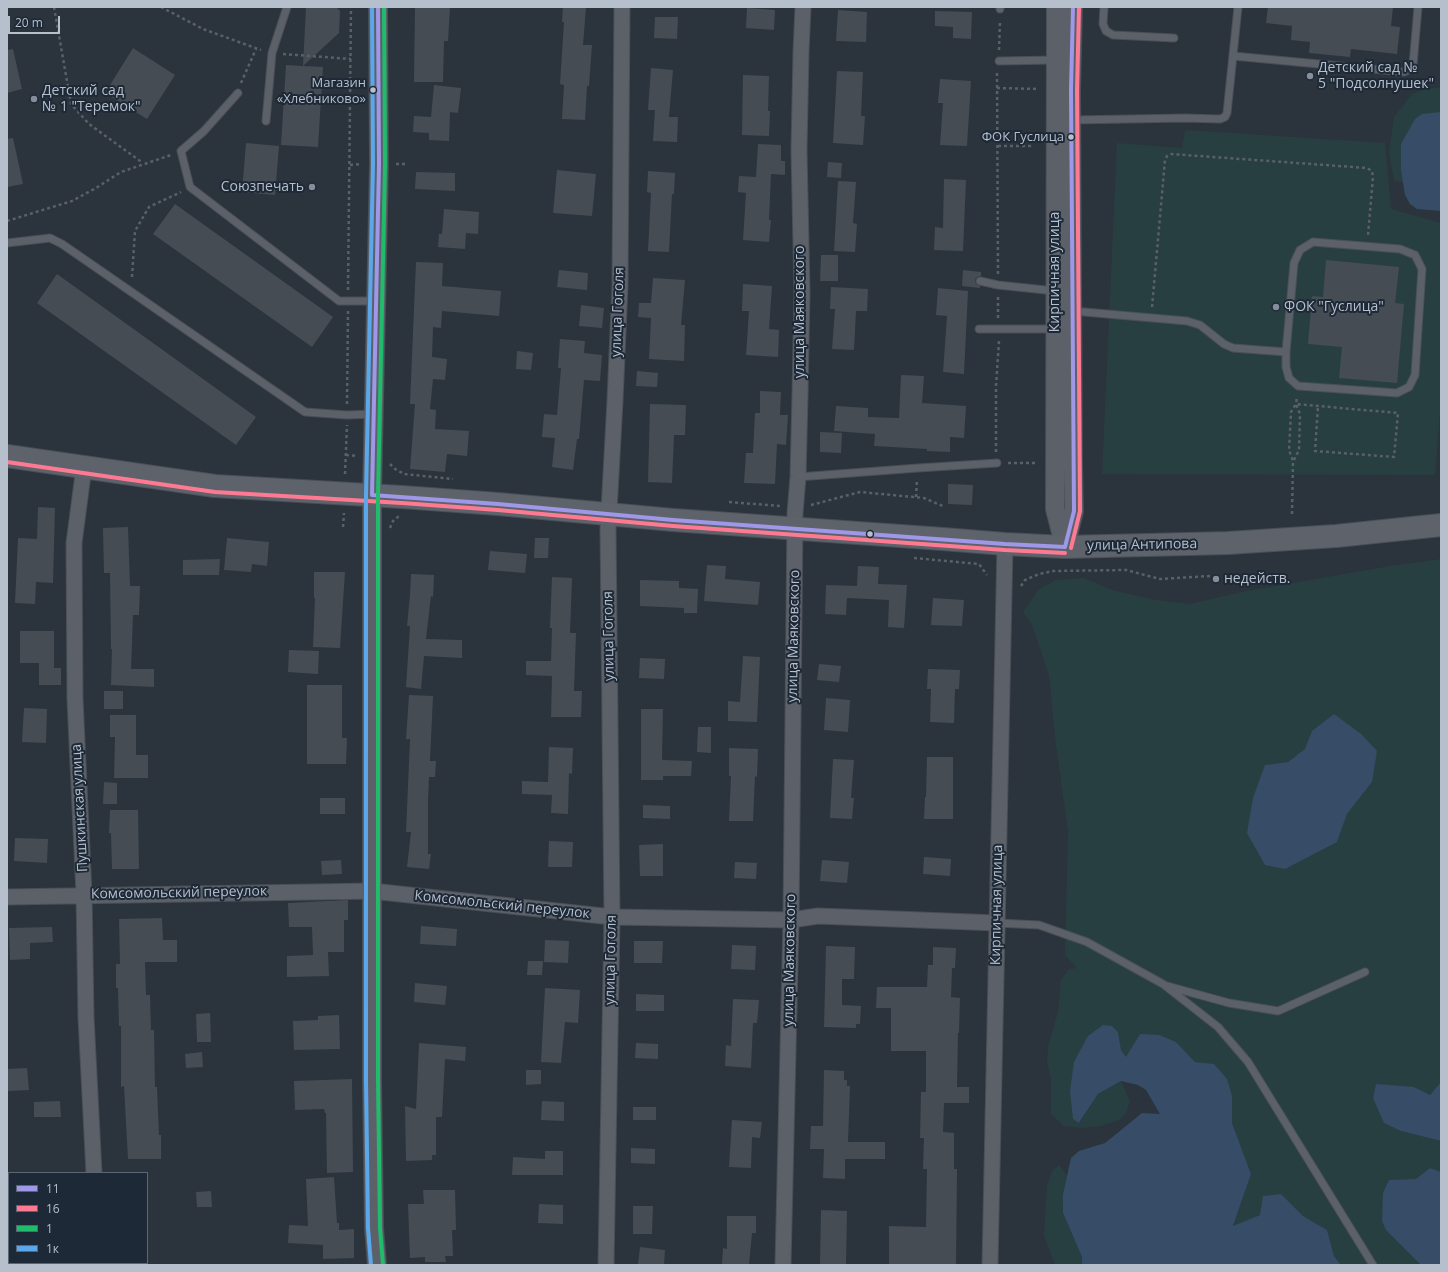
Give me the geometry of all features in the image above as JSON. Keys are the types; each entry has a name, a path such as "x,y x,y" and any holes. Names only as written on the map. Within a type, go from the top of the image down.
{"main road":[{"name":"улица Антипова","path":"7,456 215,486 344,493 498,504 795,529 1065,547 1228,543 1336,536 1441,525"}],"street":[{"path":"377,1265 374,1228 372,1087 372,495 379,164 378,7"},
{"name":"улица Гоголя","path":"606,1265 612,917 608,529 620,285 622,7"},
{"name":"улица Маяковского","path":"783,1265 791,920 795,506 798,477 802,292 799,150 800,52 803,7"},
{"name":"Кирпичная улица","path":"1056,7 1055,510 1065,547"},
{"name":"Кирпичная улица","path":"1065,547 1074,511 1071,120 1073,7"},
{"name":"Пушкинская улица","path":"84,467 74,543 75,699 84,894 86,1017 94,1172"},
{"name":"Кирпичная улица","path":"990,1265 1005,544"},
{"name":"Комсомольский переулок","path":"7,897 84,894 372,891 612,917 791,920 818,916 997,924"}],"lane":[{"path":"266,121 272,53 287,7"},
{"path":"1104,7 1103,24 1106,31 1113,35 1174,38"},
{"path":"1071,120 1225,118 1227,113 1238,7"},
{"path":"1233,56 1404,72 1410,69 1413,65 1418,7"},
{"path":"999,60 1056,60"},
{"path":"238,93 204,131 181,151 190,187 339,302 376,302"},
{"path":"7,243 50,238 62,244 305,412 347,415 374,414"},
{"path":"1314,242 1400,249 1416,255 1422,268 1415,375 1408,388 1397,393 1298,386 1289,378 1286,367 1286,352 1294,263 1300,250 1314,242"},
{"path":"980,281 998,285 1056,291"},
{"path":"1073,311 1187,321 1200,325 1224,344 1233,348 1286,352"},
{"path":"979,329 1056,329"},
{"path":"798,477 997,463"},
{"path":"997,924 1039,925 1086,942 1163,984 1218,1027 1248,1062 1373,1265"},
{"path":"1163,984 1229,1003 1278,1011 1365,972"}],"path":[{"path":"54,7 71,104 89,124 143,163"},
{"path":"161,7 203,29 272,53 351,59"},
{"path":"343,527 347,415 351,7"},
{"path":"997,463 997,72 999,60 1000,8"},
{"path":"238,93 256,48"},
{"path":"998,146 1030,146 1031,137"},
{"path":"7,221 72,201 121,172 143,163 181,151"},
{"path":"1151,317 1165,160 1166,156 1171,154 1367,168 1372,171 1373,177 1367,247"},
{"path":"131,292 136,231 149,207 190,187"},
{"path":"1294,461 1289,450 1291,412 1296,404 1298,386"},
{"path":"1296,404 1398,413 1394,457 1315,451 1318,406"},
{"path":"1292,514 1294,461 1299,450 1300,414 1296,404"},
{"path":"346,455 386,458 395,469 404,474 458,480"},
{"path":"916,497 918,468"},
{"path":"726,502 810,506 860,492 924,498 945,507"}],"green space":[{"path":"1429,88 1441,88 1441,112 1401,171 1403,183 1394,180 1389,153 1394,117 1412,94"},
{"name":"ФОК \"Гуслица\"","path":"1185,130 1385,143 1391,209 1441,223 1441,400 1435,475 1102,474 1117,143 1182,148"},
{"path":"1441,559 1441,1082 1430,1095 1414,1087 1401,1131 1441,1141 1441,1172 1430,1168 1416,1180 1389,1180 1386,1230 1421,1265 1341,1265 1334,1256 1327,1230 1303,1216 1281,1194 1260,1215 1233,1227 1251,1174 1232,1123 1232,1096 1214,1064 1195,1062 1176,1042 1126,1058 1121,1050 1118,1032 1073,1119 1080,1123 1098,1094 1121,1081 1130,1101 1126,1114 1119,1120 1101,1126 1083,1128 1064,1126 1051,1114 1051,1079 1047,1061 1048,1047 1058,1012 1061,980 1069,969 1077,968 1065,955 1068,831 1056,745 1049,675 1032,625 1023,612 1039,589 1056,580 1084,578 1112,590 1156,600 1190,604 1241,592 1390,566","holes":["1312,731 1372,782 1347,814 1337,842 1265,765 1288,762 1306,749"]},
{"path":"1059,1165 1067,1176 1063,1194 1063,1213 1082,1257 1082,1265 1055,1265 1044,1236 1047,1186 1052,1171"}],"water":[{"path":"1441,112 1441,211 1417,209 1410,204 1405,195 1401,171 1401,144 1415,119 1422,114"},
{"path":"1334,714 1361,734 1377,751 1372,782 1347,814 1337,842 1285,869 1265,865 1247,833 1253,798 1265,765 1288,762 1305,749 1312,731"},
{"path":"1103,1025 1112,1026 1118,1032 1121,1050 1126,1057 1140,1034 1159,1035 1176,1042 1195,1062 1214,1064 1227,1079 1232,1096 1232,1123 1251,1174 1233,1226 1260,1215 1263,1196 1281,1194 1303,1216 1327,1230 1334,1256 1341,1265 1082,1265 1082,1257 1063,1213 1063,1194 1071,1158 1079,1151 1105,1143 1142,1113 1160,1114 1146,1090 1138,1085 1121,1081 1098,1094 1079,1123 1073,1119 1070,1091 1074,1062 1088,1036"},
{"path":"1441,1082 1441,1141 1401,1131 1384,1123 1373,1098 1376,1084 1414,1087 1430,1095"},
{"path":"1430,1168 1441,1172 1441,1265 1421,1265 1386,1230 1382,1221 1383,1193 1389,1180 1416,1179"}],"building":[{"path":"306,7 336,7 340,11 339,33 303,66"},
{"path":"415,7 450,7 448,41 444,41 443,82 414,82"},
{"path":"563,7 586,7 583,45 592,45 585,120 562,119 564,85 560,84 564,22 562,22"},
{"path":"1268,7 1393,7 1391,26 1400,27 1397,54 1351,49 1350,57 1309,53 1310,42 1291,40 1292,26 1266,23"},
{"path":"747,8 775,10 774,30 746,28"},
{"path":"838,10 867,12 866,42 836,41"},
{"path":"935,11 972,12 971,39 953,38 953,27 935,26"},
{"path":"655,17 678,17 677,39 654,38"},
{"path":"133,48 175,75 147,119 105,93"},
{"path":"13,49 22,89 7,93 7,50"},
{"path":"286,65 323,67 318,147 281,145"},
{"path":"651,68 673,70 669,117 678,117 677,142 653,141 655,110 648,110"},
{"path":"837,71 863,72 861,116 865,116 863,145 833,143"},
{"path":"743,75 769,76 769,136 742,135"},
{"path":"940,79 971,81 967,146 940,145 943,103 938,103"},
{"path":"434,85 461,88 458,113 450,112 449,141 429,140 429,133 413,132 414,116 431,117"},
{"path":"13,138 23,184 7,187 7,139"},
{"path":"246,143 279,146 275,195 242,192"},
{"path":"758,144 781,145 781,161 785,161 785,175 771,174 769,220 771,220 769,242 743,240 746,193 738,192 739,176 756,177"},
{"path":"828,162 842,163 841,178 827,177"},
{"path":"557,170 596,174 592,216 553,213"},
{"path":"648,171 675,173 674,194 672,194 669,252 648,251 651,193 647,192"},
{"path":"416,172 455,173 455,191 415,189"},
{"path":"944,179 966,180 963,251 934,250 935,227 943,228"},
{"path":"838,181 856,182 853,223 857,224 855,252 834,251"},
{"path":"175,204 333,317 312,347 153,234"},
{"path":"444,209 479,212 478,234 466,233 465,249 438,247 439,234 442,234"},
{"path":"821,255 838,255 838,281 820,281"},
{"path":"1326,260 1399,267 1395,303 1404,304 1397,383 1339,378 1342,347 1308,344 1312,296 1323,297"},
{"path":"416,262 443,263 442,286 501,291 499,316 442,311 441,328 433,327 432,357 447,359 445,380 433,379 430,409 436,410 435,429 469,431 467,456 447,454 445,472 410,469 415,404 410,404"},
{"path":"559,270 588,273 587,290 557,287"},
{"path":"963,270 981,272 981,276 977,277 975,280 976,284 980,286 980,288 962,286"},
{"path":"57,274 256,417 236,445 37,303"},
{"path":"653,278 685,280 681,325 685,325 684,361 649,359 651,318 638,317 639,303 651,303"},
{"path":"743,284 772,286 769,329 779,330 778,357 746,355 749,311 742,311"},
{"path":"831,287 868,289 867,311 856,311 854,350 832,349 835,309 830,309"},
{"path":"938,288 968,291 964,374 943,372 947,316 936,315"},
{"path":"581,305 604,308 602,328 579,326"},
{"path":"560,339 585,341 584,353 602,355 600,381 584,380 579,439 577,439 573,470 552,467 555,438 542,437 544,414 557,415 561,368 558,368"},
{"path":"517,351 533,353 531,370 516,369"},
{"path":"637,371 658,373 657,387 636,386"},
{"path":"901,375 924,376 922,403 966,406 964,438 950,437 950,452 874,446 875,434 834,431 836,406 868,408 868,417 899,418"},
{"path":"760,391 781,392 780,415 788,415 786,445 777,444 775,484 744,483 746,453 753,453 755,413 760,413"},
{"path":"650,404 686,405 685,435 674,435 672,483 648,482"},
{"path":"820,432 842,433 841,453 820,452"},
{"path":"948,484 973,485 972,505 948,504"},
{"path":"38,507 55,508 53,583 36,582 35,604 15,603 18,538 37,539"},
{"path":"128,527 130,586 140,586 139,615 133,615 131,669 154,669 154,687 111,685 112,649 110,573 104,573 103,528"},
{"path":"227,538 269,542 267,566 252,564 251,572 224,570"},
{"path":"535,538 549,538 548,558 534,558"},
{"path":"490,551 527,554 525,573 488,570"},
{"path":"220,559 219,575 183,575 183,560"},
{"path":"707,565 726,566 725,579 760,582 758,605 704,601"},
{"path":"858,566 879,567 878,584 907,585 904,628 888,627 889,600 847,598 846,615 825,614 826,585 857,586"},
{"path":"314,572 345,572 340,648 313,647 315,598"},
{"path":"411,574 434,575 433,597 431,596 426,639 462,640 462,658 424,656 421,689 406,687 410,626 407,626"},
{"path":"552,577 572,578 570,633 576,633 574,691 582,691 581,717 551,717 552,676 526,675 526,661 551,661 552,628 550,628"},
{"path":"640,580 679,581 679,588 698,589 697,613 684,613 684,608 640,606"},
{"path":"933,598 964,600 962,626 931,625"},
{"path":"20,631 54,631 54,668 61,668 61,685 39,685 39,663 20,663"},
{"path":"289,650 319,651 318,674 288,672"},
{"path":"743,656 760,657 757,722 728,721 728,701 740,702"},
{"path":"640,658 665,659 664,679 639,678"},
{"path":"819,664 841,666 839,682 817,680"},
{"path":"928,669 960,670 959,689 955,689 954,723 930,722 931,689 927,689"},
{"path":"307,685 342,685 342,738 347,738 346,764 307,764"},
{"path":"104,691 123,691 123,709 104,709"},
{"path":"409,695 433,696 430,761 436,761 435,777 429,777 428,854 431,854 429,869 407,867 411,832 406,832 410,739 406,739"},
{"path":"826,698 850,700 848,732 824,730"},
{"path":"24,708 47,709 46,743 22,742"},
{"path":"641,709 663,709 662,759 692,761 691,776 663,776 663,780 641,780"},
{"path":"110,715 136,715 136,755 148,755 148,778 114,778 115,737 110,737"},
{"path":"698,727 711,727 711,753 697,752"},
{"path":"549,747 573,748 572,774 569,773 568,814 551,813 552,795 522,794 522,781 548,782"},
{"path":"729,748 758,749 753,821 729,821 731,776 729,776"},
{"path":"927,757 953,757 953,819 924,819"},
{"path":"833,759 854,760 851,798 854,798 852,819 830,818"},
{"path":"104,782 117,783 117,804 103,804"},
{"path":"320,798 345,798 345,814 320,814"},
{"path":"643,805 670,806 670,819 643,818"},
{"path":"110,810 138,810 139,869 112,869 111,833 109,833"},
{"path":"15,838 48,839 47,863 14,861"},
{"path":"549,841 573,842 572,867 548,867"},
{"path":"663,844 663,876 640,876 639,845"},
{"path":"924,857 951,859 950,876 923,874"},
{"path":"341,860 342,874 322,875 321,861"},
{"path":"822,860 849,862 847,883 820,881"},
{"path":"735,862 757,863 756,879 734,878"},
{"path":"348,900 348,920 344,920 344,952 328,952 329,976 287,977 287,956 313,955 312,927 289,927 288,903"},
{"path":"162,918 163,940 177,940 177,962 145,962 146,995 150,995 151,1030 154,1030 155,1087 157,1087 159,1135 161,1135 161,1159 128,1159 124,1086 121,1087 121,1026 119,1026 118,988 116,988 116,964 120,964 119,919"},
{"path":"421,926 457,929 456,946 420,944"},
{"path":"52,927 53,942 30,943 30,959 10,960 9,928"},
{"path":"545,940 569,941 568,963 544,962"},
{"path":"634,941 663,941 662,963 634,963"},
{"path":"732,945 756,946 755,970 731,969"},
{"path":"826,946 855,947 854,979 842,979 842,1005 861,1006 860,1024 856,1024 856,1028 824,1027"},
{"path":"933,947 956,948 955,968 952,968 951,997 960,998 957,1087 969,1087 969,1103 944,1103 943,1132 954,1133 954,1169 957,1169 956,1265 889,1265 889,1226 926,1227 927,1169 923,1169 924,1138 920,1138 921,1092 926,1092 926,1051 891,1051 891,1008 876,1008 877,987 927,987 928,965 933,965"},
{"path":"528,961 543,961 542,975 527,975"},
{"path":"415,983 447,986 445,1005 414,1002"},
{"path":"545,988 580,990 578,1023 565,1022 561,1063 541,1062"},
{"path":"636,994 664,995 664,1011 636,1011"},
{"path":"733,999 759,1000 757,1023 753,1023 751,1068 725,1066 726,1045 731,1046"},
{"path":"210,1013 211,1042 197,1042 196,1014"},
{"path":"339,1015 340,1049 294,1050 293,1021 318,1020 318,1016"},
{"path":"419,1043 466,1047 465,1061 445,1059 442,1117 436,1117 436,1155 432,1155 432,1160 406,1161 405,1106 416,1109"},
{"path":"636,1043 658,1044 658,1059 635,1058"},
{"path":"202,1052 203,1067 186,1068 185,1054"},
{"path":"27,1068 29,1090 7,1091 7,1069"},
{"path":"526,1070 541,1070 541,1084 526,1085"},
{"path":"824,1070 844,1071 844,1080 847,1080 847,1086 850,1086 848,1142 885,1142 885,1159 845,1159 845,1179 823,1178 824,1149 810,1149 811,1126 823,1126"},
{"path":"352,1079 353,1172 327,1173 326,1113 324,1109 295,1110 294,1081"},
{"path":"60,1101 61,1117 34,1117 34,1102"},
{"path":"542,1101 564,1102 564,1121 541,1120"},
{"path":"633,1107 656,1107 656,1120 633,1120"},
{"path":"732,1120 762,1122 760,1138 752,1137 751,1168 729,1167"},
{"path":"631,1148 655,1149 655,1164 631,1163"},
{"path":"545,1151 563,1151 563,1175 512,1175 513,1157 545,1159"},
{"path":"334,1177 337,1223 339,1223 339,1230 354,1229 354,1258 323,1259 323,1245 288,1243 289,1225 308,1226 306,1179"},
{"path":"423,1190 455,1190 456,1230 452,1230 453,1256 445,1256 446,1262 425,1262 425,1257 410,1258 408,1204 424,1204"},
{"path":"211,1191 212,1207 197,1207 196,1192"},
{"path":"539,1204 563,1205 563,1224 538,1223"},
{"path":"633,1206 653,1206 652,1234 633,1234"},
{"path":"821,1210 847,1211 846,1265 820,1265"},
{"path":"727,1216 756,1216 756,1233 752,1233 749,1265 722,1264 723,1248 727,1249"},
{"path":"640,1247 665,1250 664,1265 638,1265"}],"transit line":[{"name":"1к","path":"371,1265 368,1228 366,1080 366,495 373,164 372,7"},
{"name":"11","path":"378,7 379,164 372,495 498,504 673,520 1065,547"},
{"name":"1","path":"383,1265 380,1228 378,1080 378,495 385,164 384,7"},
{"name":"11","path":"1065,547 1074,511 1071,90 1073,7"},
{"name":"16","path":"1071,548 1080,511 1077,90 1079,7"},
{"name":"16","path":"7,462 215,492 402,503 673,526 1065,553"}],"place":[{"name":"Детский сад № 5 \"Подсолнушек\"","path":"1310,76"},
{"name":"Магазин «Хлебниково»","path":"373,90"},
{"name":"Детский сад № 1 \"Теремок\"","path":"34,99"},
{"name":"ФОК Гуслица","path":"1071,137"},
{"name":"Союзпечать","path":"312,187"},
{"name":"ФОК \"Гуслица\"","path":"1276,307"},
{"name":"недейств.","path":"1216,579"}]}
